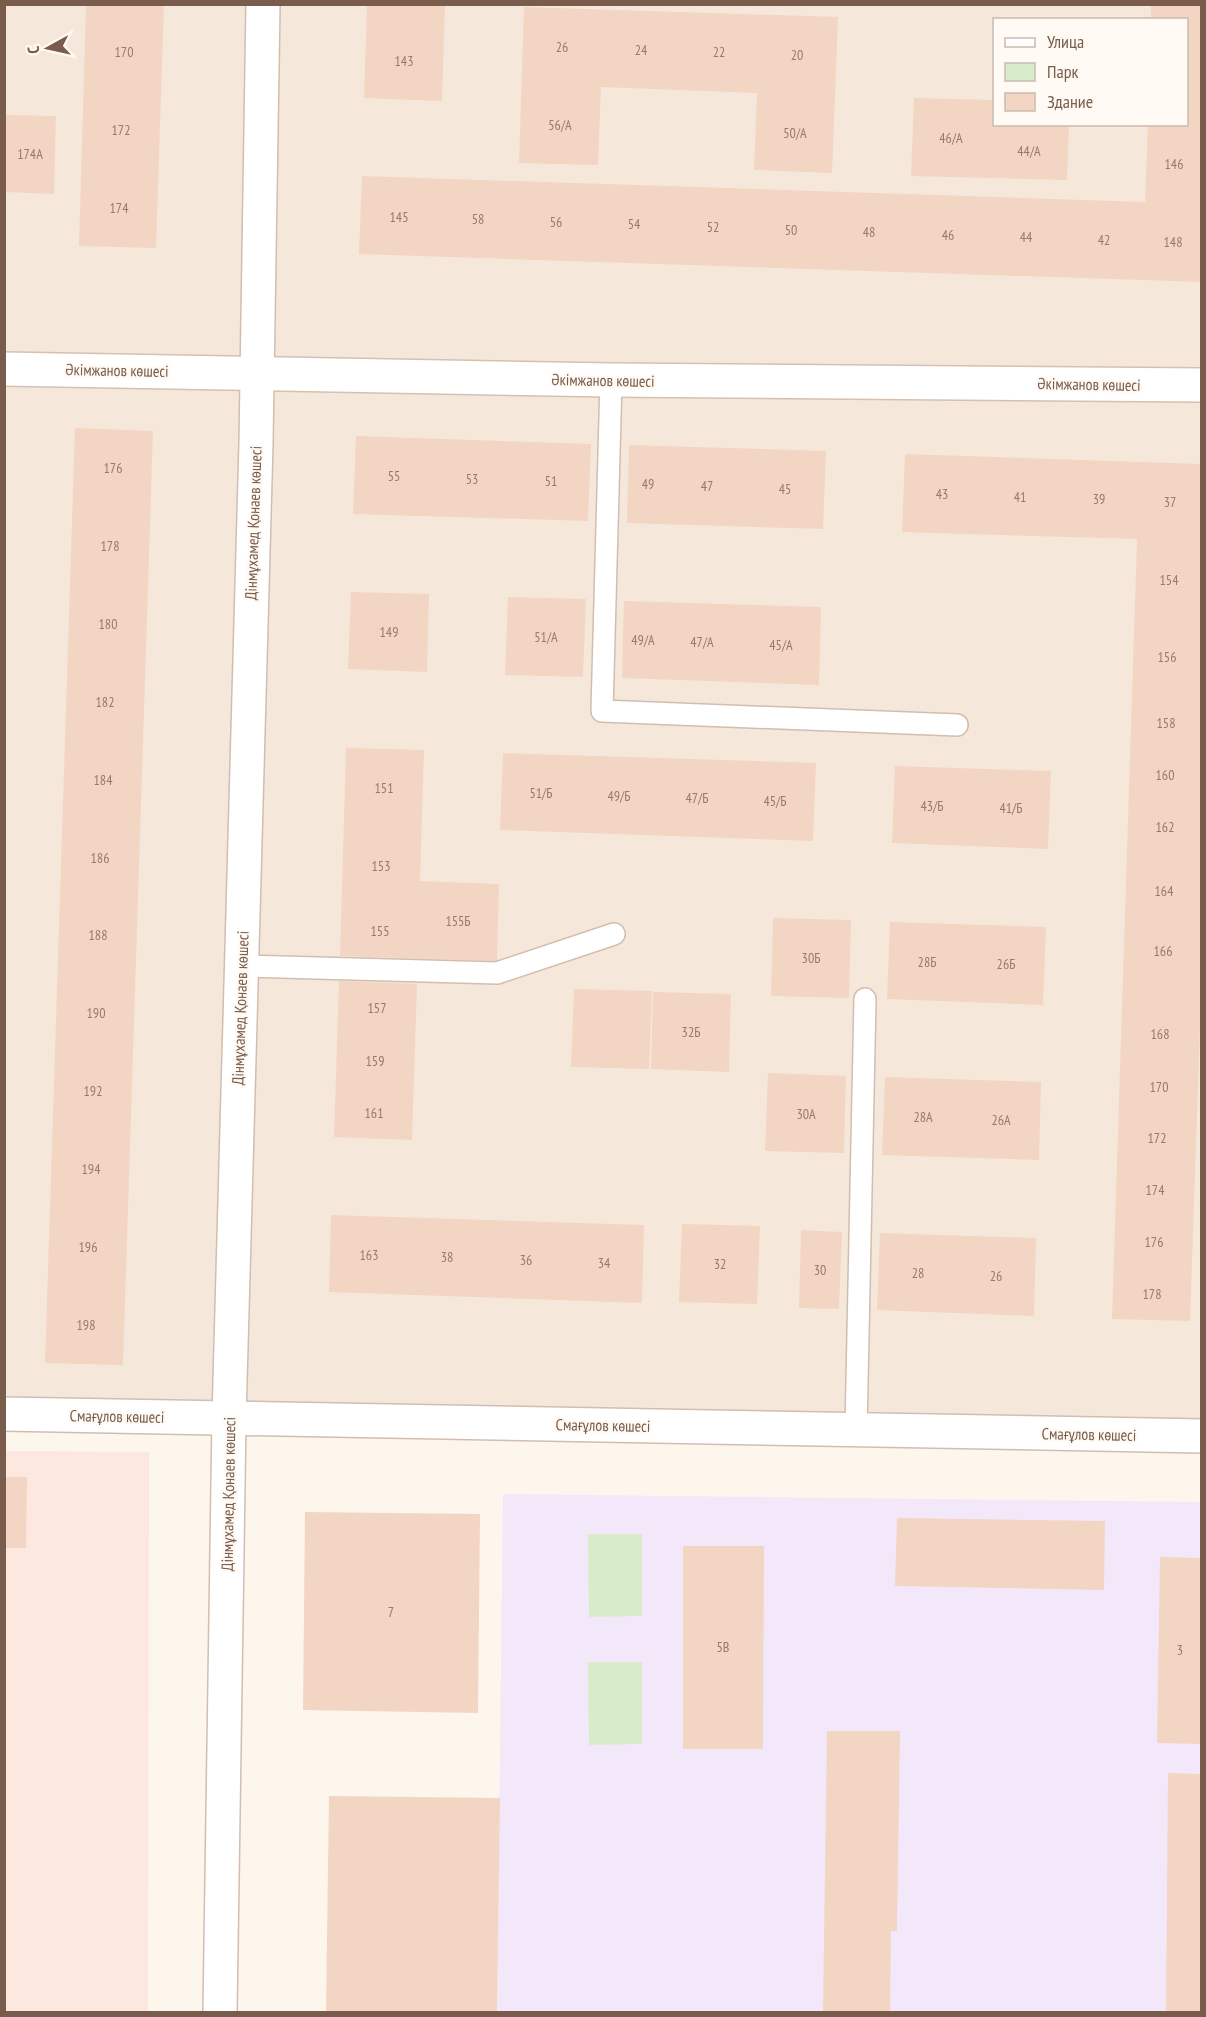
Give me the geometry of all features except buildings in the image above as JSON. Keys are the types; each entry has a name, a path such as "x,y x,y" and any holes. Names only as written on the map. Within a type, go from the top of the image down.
{"street":[{"name":"Дінмұхамед Қонаев көшесі","path":"220,2013 229,1418 256,372 263,4"},
{"name":"Әкімжанов көшесі","path":"4,369 611,380 1202,386"},
{"name":"Смағұлов көшесі","path":"4,1414 1202,1436"}],"lane":[{"path":"611,380 602,711 957,725"},
{"path":"241,966 497,973 614,934"},
{"path":"856,1430 865,999"}],"shaded area":[{"path":"5,5 1201,5 1201,1436 5,1414"},
{"path":"5,1451 149,1452 148,2012 5,2012"},
{"path":"503,1494 1201,1502 1201,2012 497,2012"}],"green space":[{"path":"588,1534 642,1534 642,1616 589,1617"},
{"path":"588,1662 642,1662 642,1744 589,1745"}]}
